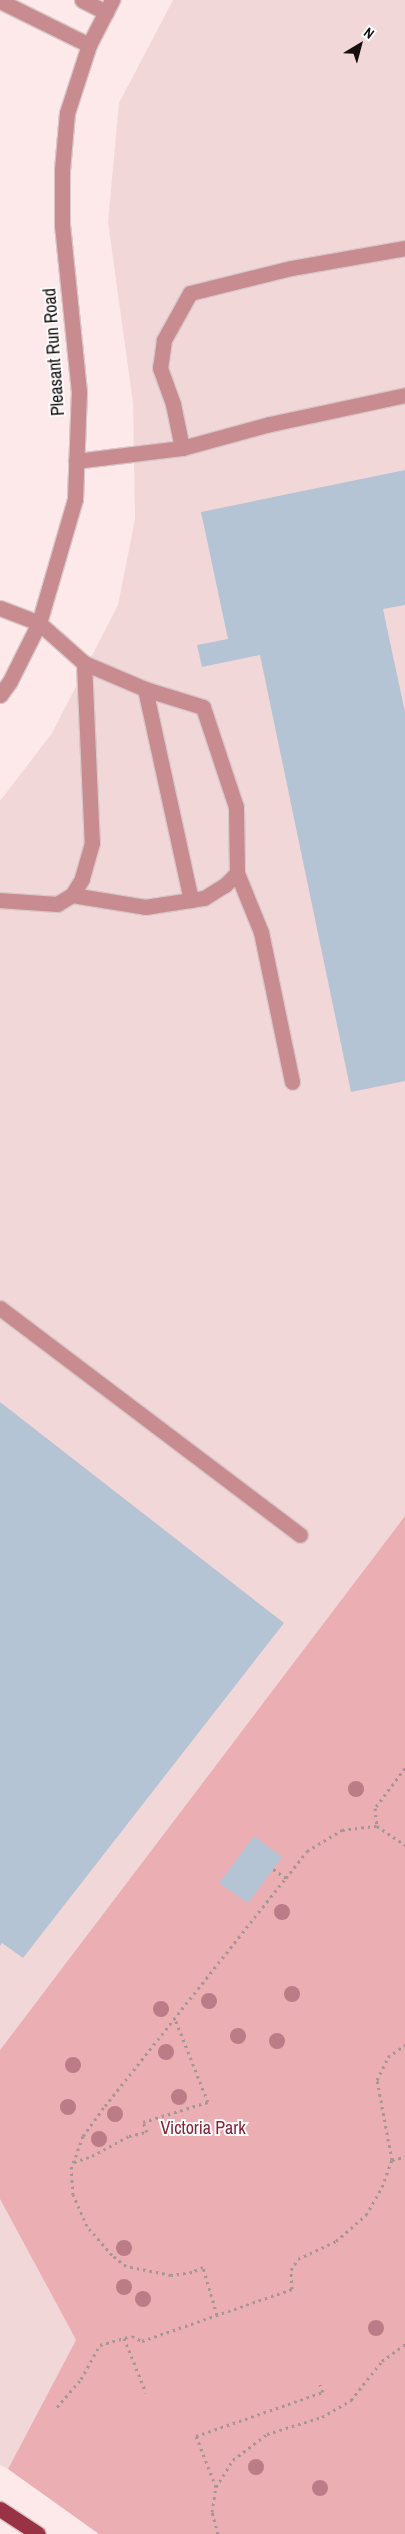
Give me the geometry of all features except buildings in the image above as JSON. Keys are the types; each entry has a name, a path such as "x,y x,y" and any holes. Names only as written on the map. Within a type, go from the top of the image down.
{"main road":[{"path":"0,2509 35,2533"}],"street":[{"path":"82,0 109,6"},
{"path":"0,1 89,45"},
{"name":"Pleasant Run Road","path":"0,695 10,681 39,623 75,499 79,392 62,225 62,170 67,113 89,45 109,6"},
{"path":"182,448 173,404 160,368 164,340 190,293 291,268 405,248"},
{"path":"76,461 182,448 270,424 405,395"},
{"path":"0,608 39,623 84,662 146,689 203,707 236,807 237,874 261,932 292,1082"},
{"path":"0,900 57,904 72,894 82,879 92,843 84,662"},
{"path":"146,689 191,900"},
{"path":"72,894 145,907 204,898 225,885 237,874"},
{"path":"0,1308 300,1535"}],"path":[{"path":"377,1826 375,1808 405,1768"},
{"path":"217,2315 203,2267 192,2272 171,2275 126,2266 112,2255 87,2226 73,2195 71,2169 83,2136 307,1851 342,1830 377,1826 405,1845"},
{"path":"273,1869 286,1878"},
{"path":"74,2162 92,2156 129,2136 147,2132 143,2122 208,2102 175,2018"},
{"path":"57,2407 81,2380 100,2345 132,2336 142,2341 292,2289 291,2270 298,2259 336,2241 366,2215 382,2187 392,2160 376,2080 388,2058 405,2045"},
{"path":"392,2160 405,2156"},
{"path":"124,2338 146,2394"},
{"path":"218,2534 212,2512 216,2486 233,2460 268,2434 322,2417 351,2400 382,2361 405,2344"},
{"path":"216,2486 196,2436 323,2392 320,2385"}],"shaded area":[{"path":"173,0 405,0 405,1516 0,2050 0,801 52,733 118,605 135,519 133,403 108,222 119,103"},
{"path":"0,2199 76,2340 8,2469 0,2465"}],"green space":[{"name":"Victoria Park","path":"405,1516 405,2534 99,2534 8,2469 76,2340 0,2199 0,2050"}]}
